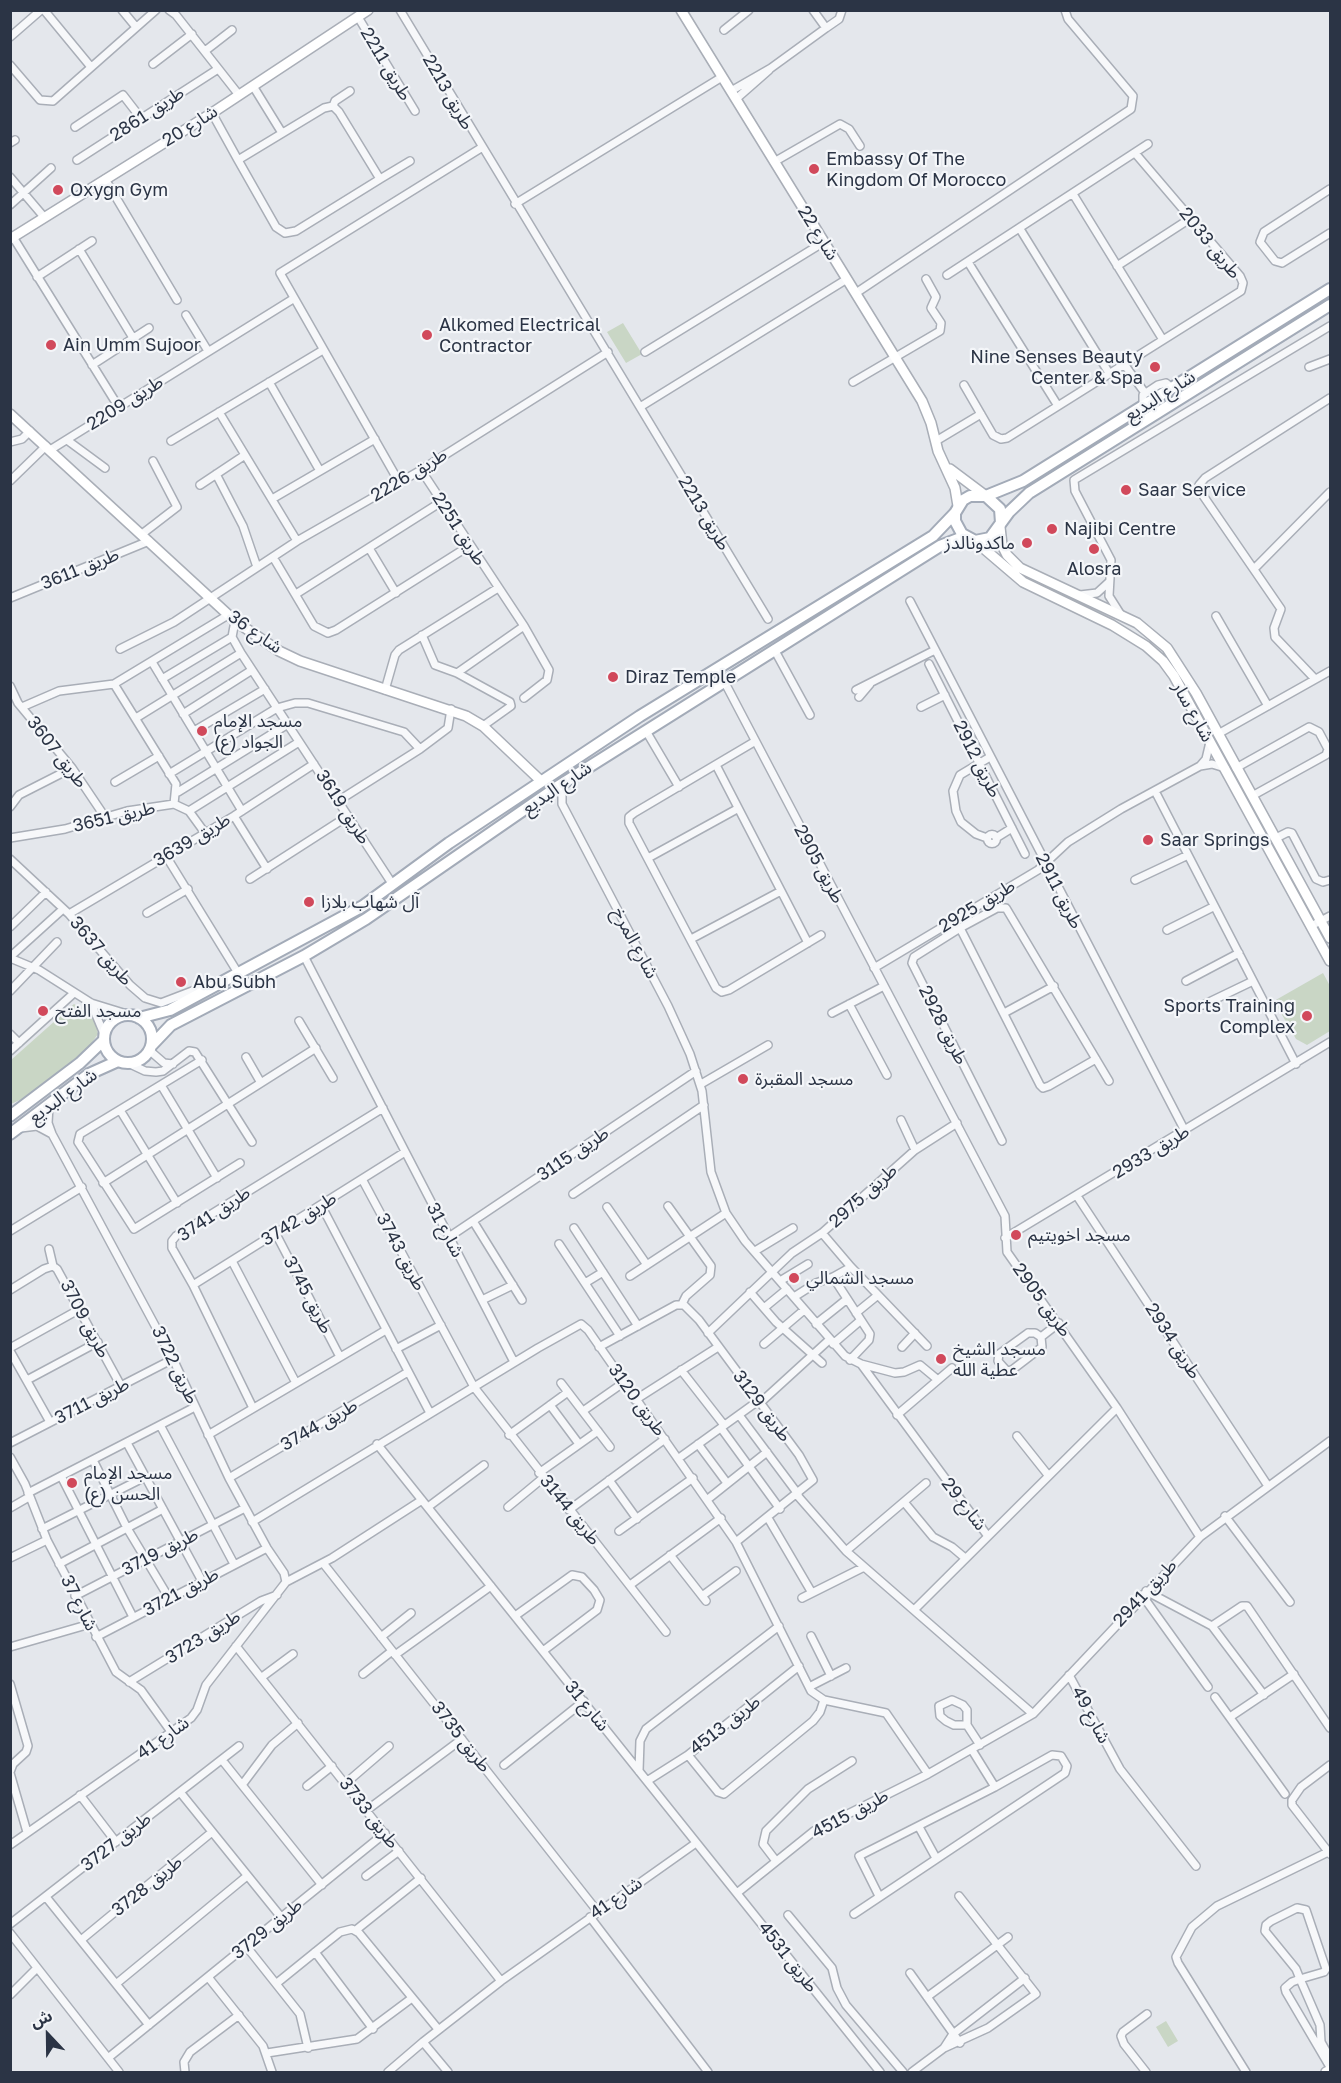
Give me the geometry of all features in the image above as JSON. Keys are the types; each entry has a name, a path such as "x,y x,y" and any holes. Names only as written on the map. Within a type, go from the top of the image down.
{"main road":[{"name":"شارع البديع","path":"986,496 1023,482 1330,289"},
{"name":"شارع البديع","path":"1000,525 1029,493 1330,305"},
{"path":"970,496 986,496 1000,509 1000,525 990,538 972,540 957,528 957,509 970,496"},
{"name":"شارع البديع","path":"135,1016 170,1010 363,906 449,843 640,716 933,536 957,509"},
{"name":"شارع البديع","path":"150,1048 171,1025 304,956 366,919 562,784 940,546 958,539 972,540"},
{"path":"135,1016 151,1032 150,1048 141,1059 123,1062 108,1053 104,1037 111,1021 135,1016"},
{"name":"شارع البديع","path":"10,1116 80,1063 104,1037"},
{"name":"شارع البديع","path":"15,1132 89,1074 123,1062"}],"street":[{"path":"10,37 43,10 92,67"},
{"path":"122,10 136,27"},
{"path":"10,65 38,97 46,102 56,100 156,10"},
{"path":"169,10 192,34 239,95"},
{"name":"شارع 20","path":"12,238 212,113 368,10"},
{"name":"طريق 2213","path":"400,10 481,148 608,352 768,619"},
{"name":"شارع 22","path":"681,10 927,412 942,461 955,488 957,509"},
{"path":"724,30 749,10"},
{"path":"813,10 826,28"},
{"path":"734,95 839,19 843,10"},
{"path":"856,293 1131,109 1133,96 1068,19 1065,10"},
{"name":"طريق 2211","path":"358,17 415,111"},
{"path":"205,51 232,30"},
{"path":"153,64 192,34"},
{"name":"طريق 2861","path":"77,160 140,117 218,69"},
{"path":"516,204 722,77"},
{"path":"253,86 282,133"},
{"path":"333,106 334,101 350,91"},
{"path":"75,128 123,95 140,117"},
{"path":"238,160 324,108 333,106"},
{"path":"333,106 381,179"},
{"path":"212,113 276,227 285,234 296,231 410,161"},
{"path":"774,162 840,124 849,129 860,146"},
{"path":"947,275 1148,144"},
{"path":"399,482 281,278 282,270 481,148"},
{"name":"طريق 2033","path":"964,386 993,435 1005,438 1235,296 1243,287 1240,276 1135,153"},
{"path":"10,205 51,168"},
{"path":"10,177 44,217"},
{"path":"105,179 177,300"},
{"path":"1330,189 1264,232 1260,242 1275,261 1282,263 1330,233"},
{"path":"1073,194 1163,340"},
{"path":"1117,266 1191,218"},
{"path":"1020,229 1109,373"},
{"path":"12,238 118,406"},
{"path":"37,277 92,241"},
{"path":"645,352 824,242"},
{"path":"79,249 133,338"},
{"path":"968,262 1058,406"},
{"path":"640,407 847,279"},
{"path":"853,382 941,329 941,323 931,308 936,297 926,279"},
{"name":"طريق 2209","path":"10,481 48,448 67,440 118,406 293,299"},
{"path":"186,315 208,351"},
{"path":"1122,616 1109,599 1111,560 1074,488 1077,477 1330,326"},
{"path":"92,365 149,328"},
{"path":"171,441 323,350"},
{"name":"طريق 2226","path":"120,649 174,622 210,596 297,541 421,470 608,352"},
{"path":"1310,367 1330,359"},
{"path":"1124,364 1145,393"},
{"path":"269,382 320,471"},
{"path":"1143,406 1142,399 1145,393 1160,384 1172,388"},
{"path":"1315,679 1275,638 1274,628 1281,609 1202,494 1199,485 1205,478 1330,398"},
{"path":"219,412 297,541"},
{"name":"شارع 36","path":"10,414 232,618 279,651 300,661 385,690 451,709 483,726 541,781"},
{"path":"936,441 981,414"},
{"path":"10,442 20,440 30,431"},
{"path":"272,499 375,439"},
{"path":"67,440 105,468"},
{"path":"200,485 245,455"},
{"path":"141,534 177,507 153,461"},
{"path":"942,461 965,482 986,496"},
{"name":"طريق 2251","path":"421,470 469,546 524,626 549,670 547,680 524,698"},
{"path":"216,474 243,526 257,567"},
{"path":"1254,569 1330,492"},
{"path":"297,594 441,502"},
{"name":"شارع سار","path":"1000,525 1002,545 1012,562 1142,626 1167,648 1325,924 1330,938"},
{"name":"شارع سار","path":"972,540 1023,582 1089,613 1138,641 1162,661 1210,742 1330,961"},
{"name":"طريق 3611","path":"12,595 149,541"},
{"path":"273,557 314,626 328,633 469,546"},
{"path":"369,548 396,593"},
{"path":"1075,595 1097,593 1110,580"},
{"path":"1089,613 1101,607 1110,580"},
{"path":"385,690 395,655 422,635 498,588"},
{"name":"طريق 2911","path":"910,601 1185,1131"},
{"path":"1216,616 1268,706"},
{"path":"17,704 59,691 114,684 232,618 232,637 162,679"},
{"path":"457,673 524,626"},
{"path":"422,635 433,662 508,699 511,706 483,726"},
{"name":"طريق 3619","path":"232,637 393,885"},
{"path":"774,649 810,715"},
{"path":"857,693 935,650"},
{"path":"136,718 241,653"},
{"path":"152,662 242,811"},
{"name":"طريق 2912","path":"929,664 1024,854"},
{"path":"183,714 252,670"},
{"path":"1218,734 1330,671"},
{"name":"طريق 2905","path":"724,681 754,742 1005,1216 1007,1252 1117,1408 1200,1537"},
{"path":"114,684 159,756 178,792"},
{"name":"طريق 3607","path":"10,686 17,704 72,768 105,817"},
{"path":"194,731 265,689"},
{"path":"921,707 945,695"},
{"path":"169,774 277,708 308,703 404,732 420,749"},
{"path":"338,801 420,749 448,728 451,709"},
{"path":"174,804 178,792 288,724"},
{"path":"1236,768 1309,727 1316,729 1323,739 1328,749 1326,754 1252,796"},
{"path":"646,731 679,787"},
{"path":"189,811 299,742"},
{"path":"754,742 629,817 629,822 716,987 722,992 821,935"},
{"path":"1200,766 1206,759 1210,742"},
{"path":"115,782 159,756"},
{"path":"990,757 960,775 955,783 954,803 961,822 976,834 987,838 991,835 996,838 1012,828"},
{"name":"طريق 3639","path":"10,957 66,911 234,816 314,764"},
{"path":"1200,766 1212,764 1224,768"},
{"path":"716,765 808,942"},
{"name":"طريق 2925","path":"874,968 1038,870 1081,833 1200,766"},
{"path":"10,807 19,795 72,768"},
{"name":"شارع المرخ","path":"562,784 562,804 668,1006 696,1071 704,1105 711,1172 726,1213 831,1342 850,1359 899,1373 920,1365 938,1380"},
{"path":"1155,791 1186,856 1296,1064"},
{"path":"537,802 548,799 562,804"},
{"name":"طريق 3651","path":"11,838 65,829 105,817 174,804 189,811 205,833"},
{"path":"648,858 737,809"},
{"path":"234,816 267,869"},
{"path":"250,879 348,816"},
{"path":"10,830 11,838"},
{"path":"1276,838 1288,832 1292,833 1316,879 1323,882 1330,880"},
{"path":"166,856 240,973"},
{"path":"1135,880 1186,856"},
{"name":"طريق 3637","path":"10,859 66,911 130,985 145,998 161,1003 240,973"},
{"path":"147,913 188,889"},
{"path":"691,939 781,891"},
{"path":"10,927 46,892"},
{"path":"1167,930 1213,907"},
{"name":"طريق 2928","path":"1002,1141 912,963 914,957 997,908 1006,908 1054,986"},
{"path":"973,909 978,919"},
{"path":"1313,929 1325,924 1330,916"},
{"path":"960,928 1043,1088 1096,1059"},
{"path":"10,991 57,942"},
{"path":"1186,981 1239,953"},
{"name":"شارع 31","path":"304,956 514,1362"},
{"path":"10,957 91,1003 135,1016"},
{"path":"1203,1005 1253,981"},
{"path":"832,1013 884,986"},
{"path":"1004,1013 1054,986 1109,1081"},
{"path":"10,1051 74,993"},
{"path":"91,1003 104,1037"},
{"path":"849,1004 887,1075"},
{"path":"299,1021 333,1078"},
{"path":"10,1034 19,1043"},
{"name":"طريق 2933","path":"1005,1238 1330,1042"},
{"path":"700,1084 768,1045"},
{"path":"150,1048 164,1063 173,1064"},
{"path":"104,1184 316,1048"},
{"path":"123,1062 145,1071 156,1072 173,1064 191,1051 197,1053 252,1142"},
{"path":"246,1057 261,1083"},
{"path":"202,1060 80,1134 78,1139 134,1229 240,1163"},
{"name":"طريق 3115","path":"448,1236 696,1071"},
{"path":"161,1085 217,1178"},
{"path":"573,1194 704,1105"},
{"name":"طريق 3722","path":"49,1106 48,1124 52,1134 173,1359 229,1478 267,1548 284,1573 286,1582"},
{"name":"طريق 3741","path":"253,1408 193,1285 172,1248 176,1236 383,1108"},
{"path":"120,1110 177,1203"},
{"path":"901,1120 915,1150"},
{"name":"طريق 2975","path":"708,1333 792,1253 822,1233 915,1150 957,1123"},
{"path":"15,1132 37,1126 52,1134"},
{"name":"طريق 3742","path":"193,1285 405,1152"},
{"name":"طريق 3743","path":"362,1179 474,1387"},
{"path":"10,1231 82,1187"},
{"name":"طريق 2934","path":"1077,1196 1268,1486"},
{"path":"321,1205 429,1413"},
{"path":"599,1347 676,1305 682,1304 686,1296 708,1278 712,1269 668,1206"},
{"path":"607,1207 647,1265"},
{"path":"630,1276 726,1213"},
{"path":"473,1221 522,1300"},
{"path":"574,1228 638,1326"},
{"path":"755,1251 793,1228"},
{"path":"822,1233 851,1267 927,1346"},
{"name":"طريق 3745","path":"276,1234 340,1357"},
{"path":"559,1244 620,1336"},
{"path":"49,1249 53,1266"},
{"path":"232,1261 296,1383"},
{"path":"780,1281 808,1264"},
{"name":"طريق 3709","path":"10,1290 44,1269 53,1266 60,1272 121,1386"},
{"path":"794,1297 816,1283 851,1267"},
{"path":"585,1283 603,1272"},
{"path":"833,1277 870,1338 850,1359"},
{"path":"482,1300 513,1285"},
{"path":"764,1308 786,1289"},
{"path":"750,1292 822,1363"},
{"path":"679,1458 759,1402 812,1354 831,1342 859,1317 878,1295"},
{"path":"816,1324 847,1299"},
{"name":"طريق 3129","path":"682,1304 708,1333 799,1455 813,1480 797,1494"},
{"path":"50,1422 10,1349 80,1308"},
{"path":"764,1344 804,1310"},
{"path":"1041,1337 1059,1323"},
{"path":"396,1349 441,1325"},
{"name":"طريق 3120","path":"514,1362 577,1325 586,1327 736,1542 809,1687"},
{"path":"208,1435 386,1330"},
{"path":"1028,1333 1035,1333 1041,1337 1043,1343 1041,1349 1012,1370 1007,1371 999,1361 1001,1353 1028,1333"},
{"path":"903,1347 915,1334"},
{"path":"27,1380 98,1342"},
{"path":"635,1400 718,1347"},
{"name":"طريق 3711","path":"10,1443 173,1359"},
{"path":"252,1522 514,1362"},
{"name":"شارع 29","path":"861,1364 987,1535 1117,1408"},
{"path":"897,1415 952,1368"},
{"path":"681,1370 780,1509"},
{"name":"طريق 3744","path":"229,1478 408,1372"},
{"path":"561,1383 610,1447"},
{"path":"583,1411 623,1383"},
{"name":"طريق 3144","path":"474,1387 509,1435 666,1632"},
{"path":"509,1435 568,1392"},
{"path":"550,1405 579,1444"},
{"path":"10,1508 61,1476 195,1407"},
{"path":"739,1415 797,1494 846,1551 1033,1714"},
{"path":"160,1425 234,1564"},
{"path":"508,1507 541,1475 598,1431"},
{"path":"1017,1436 1048,1475"},
{"path":"569,1510 665,1439"},
{"name":"طريق 2941","path":"1069,1675 1144,1593 1200,1537 1225,1516 1330,1441"},
{"path":"127,1443 202,1581"},
{"name":"شارع 31","path":"378,1444 696,1843"},
{"path":"698,1444 727,1483"},
{"path":"708,1499 767,1452"},
{"name":"شارع 37","path":"10,1456 47,1540 116,1672 141,1690 172,1732"},
{"path":"93,1460 127,1528 169,1598"},
{"path":"428,1507 484,1465"},
{"path":"61,1476 133,1617"},
{"path":"42,1529 145,1477"},
{"path":"619,1531 693,1478"},
{"path":"609,1480 637,1518"},
{"path":"846,1551 926,1483"},
{"path":"736,1542 797,1494"},
{"path":"278,1595 286,1582 323,1563 422,1500"},
{"path":"904,1502 935,1539 952,1547 964,1558"},
{"name":"طريق 3719","path":"75,1596 245,1508"},
{"path":"59,1564 163,1509"},
{"path":"1225,1516 1290,1602"},
{"path":"630,1585 721,1518"},
{"path":"768,1518 812,1593"},
{"path":"914,1610 987,1535"},
{"path":"10,1557 47,1540"},
{"name":"طريق 3721","path":"96,1636 267,1548"},
{"path":"670,1556 704,1599 736,1571"},
{"name":"طريق 3735","path":"323,1563 598,1912"},
{"path":"802,1598 864,1568"},
{"path":"515,1616 572,1575 582,1577 594,1590 600,1599 597,1610 543,1650"},
{"path":"363,1674 491,1586"},
{"path":"1144,1593 1212,1626 1263,1695"},
{"path":"1144,1593 1208,1687"},
{"name":"شارع 41","path":"10,1845 194,1715 206,1685 278,1595"},
{"name":"طريق 3723","path":"129,1682 261,1601 278,1595"},
{"path":"1212,1626 1242,1606 1247,1606 1330,1728"},
{"path":"381,1637 411,1613"},
{"path":"10,1647 90,1624"},
{"path":"639,1771 640,1741 646,1729 779,1626"},
{"path":"811,1636 831,1676"},
{"name":"طريق 3733","path":"236,1646 501,1981"},
{"path":"262,1677 293,1654"},
{"name":"طريق 4513","path":"647,1780 688,1755 799,1666"},
{"path":"846,1668 809,1687 813,1694 824,1700 886,1713 928,1774"},
{"path":"1230,1718 1294,1674"},
{"name":"شارع 49","path":"1033,1714 1048,1701 1069,1675 1120,1769 1196,1866"},
{"path":"10,1684 28,1746 26,1752 12,1764 10,1772 27,1832"},
{"path":"1215,1697 1285,1794"},
{"path":"688,1755 718,1792 724,1794 813,1721 820,1712 824,1700"},
{"path":"504,1765 584,1701"},
{"path":"967,1725 954,1725 946,1721 940,1716 939,1706 944,1702 958,1701 967,1710 967,1725 980,1745"},
{"name":"طريق 4515","path":"737,1893 820,1827 928,1774 1033,1714"},
{"path":"242,1785 272,1745 298,1723"},
{"path":"367,1810 462,1739"},
{"name":"طريق 3727","path":"10,1924 239,1746"},
{"path":"346,1783 389,1746"},
{"path":"972,1750 995,1787"},
{"path":"854,1914 1065,1773 1067,1766 1061,1756 1052,1755 919,1827 858,1857 879,1896"},
{"path":"222,1760 322,1885"},
{"path":"776,1861 763,1844 766,1831 808,1790 852,1761"},
{"path":"1246,2073 1178,1963 1176,1956 1192,1927 1217,1906 1328,1853 1292,1805 1292,1800 1301,1787 1330,1765"},
{"path":"307,1786 332,1766"},
{"path":"180,1792 281,1917"},
{"path":"80,1795 116,1842"},
{"path":"919,1827 936,1858"},
{"name":"طريق 3728","path":"81,1940 212,1832"},
{"name":"طريق 3729","path":"108,2058 385,1833"},
{"name":"شارع 41","path":"388,2073 425,2045 438,2029 501,1981 696,1843"},
{"name":"طريق 4531","path":"696,1843 880,2073"},
{"path":"366,1876 399,1851"},
{"path":"116,1984 247,1876"},
{"path":"277,1983 344,1929 356,1930 421,1878"},
{"path":"944,2048 960,2043 988,2028 1035,1996 1036,1992 958,1896"},
{"path":"46,1897 149,2025"},
{"path":"1326,2073 1330,2069 1285,1988 1300,1979 1326,1969 1306,1910 1302,1908 1278,1917 1264,1928 1296,1969 1300,1979 1320,2025 1321,2042 1330,2058"},
{"path":"788,1915 832,1968 837,1988 846,2005 903,2073"},
{"path":"590,1917 708,2073"},
{"path":"356,1930 438,2029"},
{"path":"10,1933 119,2073"},
{"path":"927,1997 1008,1937"},
{"path":"246,1946 300,2014 308,2048"},
{"path":"315,1952 373,2029"},
{"path":"10,1995 37,1968"},
{"path":"910,1973 960,2043"},
{"path":"208,1977 267,2053 272,2073"},
{"path":"912,2073 944,2048 953,2034 1025,1977"},
{"path":"267,2053 348,2042 373,2029 412,1998"},
{"path":"1146,2073 1122,2041 1121,2036 1147,2014"},
{"path":"185,2073 184,2062 190,2052 239,2015"},
{"path":"425,2045 448,2073"}],"green space":[{"path":"623,323 642,354 626,363 607,332"},
{"name":"Sports Training Complex","path":"1323,973 1330,986 1330,1031 1307,1045 1296,1039 1274,1001"},
{"path":"74,1004 88,1013 96,1024 98,1034 88,1048 33,1094 11,1104 11,1060"},
{"path":"1166,2021 1178,2041 1168,2047 1156,2027"}],"place":[{"name":"Embassy Of The Kingdom Of Morocco","path":"814,169"},
{"name":"Oxygn Gym","path":"58,190"},
{"name":"Alkomed Electrical Contractor","path":"427,335"},
{"name":"Ain Umm Sujoor","path":"51,345"},
{"name":"Nine Senses Beauty Center & Spa","path":"1155,367"},
{"name":"Saar Service","path":"1126,490"},
{"name":"Najibi Centre","path":"1052,529"},
{"name":"ماكدونالدز","path":"1027,543"},
{"name":"Alosra","path":"1094,549"},
{"name":"Diraz Temple","path":"613,677"},
{"name":"مسجد الإمام الجواد (ع)","path":"202,731"},
{"name":"Saar Springs","path":"1148,840"},
{"name":"آل شهاب بلازا","path":"309,902"},
{"name":"Abu Subh","path":"181,982"},
{"name":"مسجد الفتح","path":"43,1011"},
{"name":"Sports Training Complex","path":"1307,1016"},
{"name":"مسجد المقبرة","path":"743,1079"},
{"name":"مسجد اخويتيم","path":"1016,1235"},
{"name":"مسجد الشمالي","path":"794,1278"},
{"name":"مسجد الشيخ عطية الله","path":"941,1359"},
{"name":"مسجد الإمام الحسن (ع)","path":"72,1483"}]}
